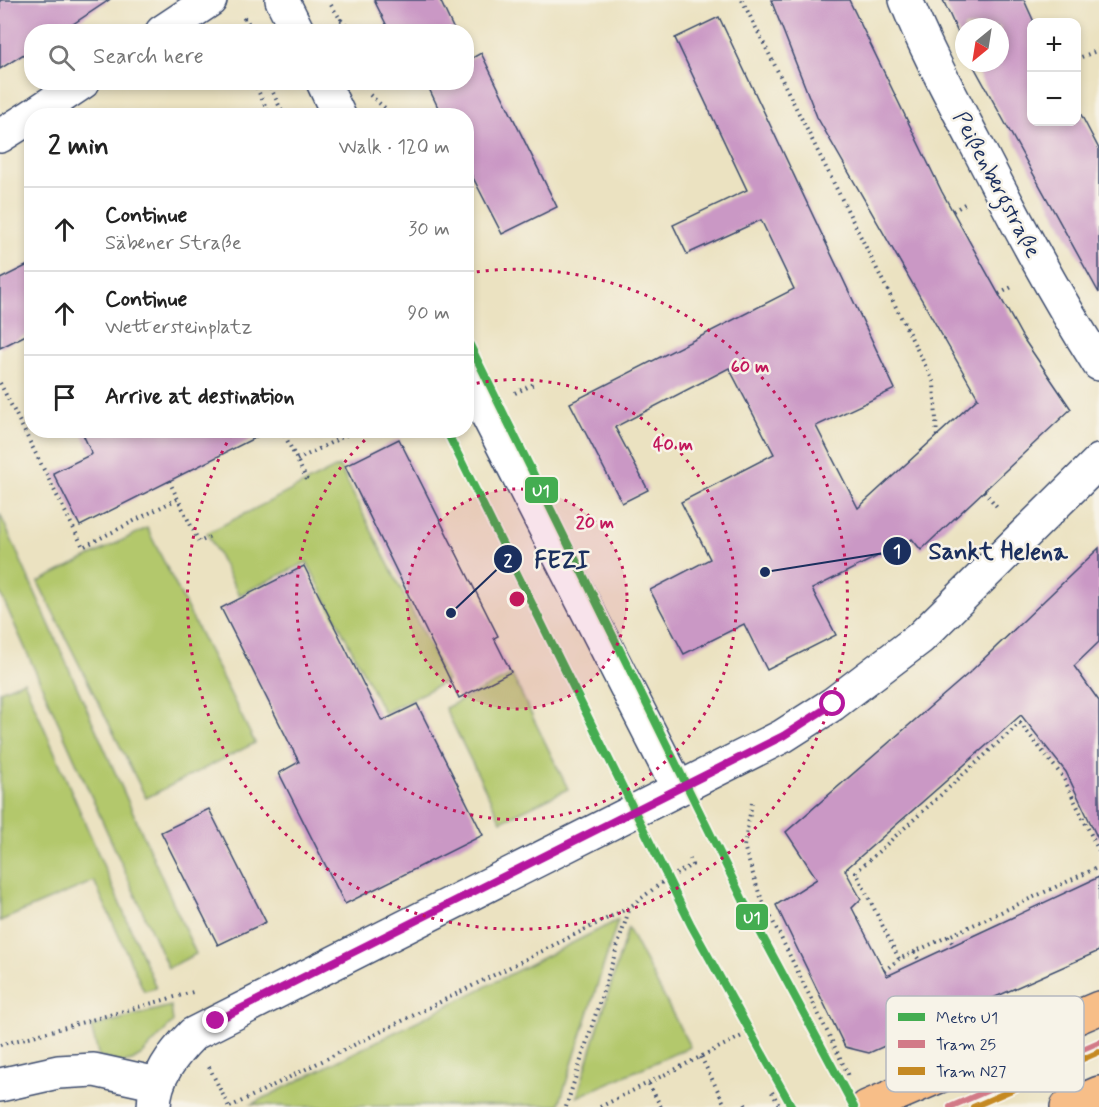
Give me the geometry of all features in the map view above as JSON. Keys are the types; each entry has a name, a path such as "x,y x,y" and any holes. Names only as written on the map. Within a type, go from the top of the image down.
{"main road":[{"path":"1084,1013 1099,1008"},
{"path":"859,1093 886,1083"},
{"path":"1067,1107 1099,1093"}],"street":[{"path":"174,24 210,0"},
{"path":"282,0 294,24"},
{"name":"Peißenbergstraße","path":"906,0 919,33 1004,199 1067,313 1099,364"},
{"path":"44,108 71,90"},
{"path":"327,90 335,108"},
{"path":"0,136 24,121"},
{"path":"474,389 678,788"},
{"path":"0,1085 57,1072 94,1070 156,1095 175,1052 193,1034 783,736 833,704 920,638 1099,461"}],"path":[{"path":"742,0 934,383 937,438"},
{"path":"332,5 345,24"},
{"path":"245,24 244,17 249,24"},
{"path":"341,20 341,24"},
{"path":"1081,57 1099,50"},
{"path":"258,90 266,108"},
{"path":"271,90 280,108"},
{"path":"364,90 385,108"},
{"path":"0,383 24,431"},
{"path":"28,438 82,547 177,499"},
{"path":"286,438 308,482"},
{"path":"297,460 340,438"},
{"path":"169,481 199,542 210,537"},
{"path":"984,490 998,508"},
{"path":"899,959 856,872 1020,723 1063,777 1099,851"},
{"path":"752,803 744,846 759,893 859,1093"},
{"path":"208,1066 229,1107 630,907 665,880 692,865 690,859"},
{"path":"884,971 899,959 1099,867"},
{"path":"566,1107 630,907"},
{"path":"948,936 953,944"},
{"path":"914,952 919,960"},
{"path":"600,1107 744,1035"},
{"path":"701,1057 726,1107"},
{"path":"649,1084 661,1107"},
{"path":"772,1092 780,1107"}],"green space":[{"path":"339,466 447,681 384,713 307,562 239,595 207,533"},
{"path":"0,514 196,954 168,968 0,592"},
{"path":"147,528 255,743 146,798 38,582"},
{"path":"512,675 568,789 501,821 445,708"},
{"path":"24,681 156,988 144,991 94,881 0,921 0,691"},
{"path":"618,920 559,1105 293,1107 252,1104"},
{"path":"628,928 690,1047 577,1097"},
{"path":"171,1006 173,1022 142,1055 132,1061 122,1063 99,1057 91,1027"}],"building":[{"path":"0,0 109,0 73,24 24,24 24,54 0,69"},
{"path":"374,0 440,0 451,24 386,24"},
{"path":"771,0 849,0 942,192 1023,338 1071,409 921,550 912,539 812,589 836,635 767,670 744,624 684,654 650,590 710,559 681,502 774,454 729,368 615,427 648,490 622,503 570,403 794,289 761,220 687,254 673,225 747,190 675,38 719,17 895,389 816,426 858,508 978,398 817,117"},
{"path":"943,0 1024,0 1032,18 1027,18 1027,126 1081,126 1081,115 1099,149 1099,293 977,72 1009,72 1009,18 955,18 955,26"},
{"path":"481,53 557,207 502,234 474,180 474,108 438,108 430,90 474,90 474,57"},
{"path":"24,267 24,336 0,348 0,279"},
{"path":"85,438 254,438 80,526 53,473 92,454"},
{"path":"399,439 498,636 494,638 511,672 459,698 345,466"},
{"path":"1099,548 1099,642 1074,666 1099,701 1099,841 1066,772 1021,715 845,870 861,899 852,908 887,976 1099,877 1099,951 998,996 886,996 886,1045 869,1053 845,1047 776,905 817,879 786,832 969,673"},
{"path":"304,566 382,721 417,704 483,835 345,904 279,773 299,762 221,608"},
{"path":"209,809 266,922 218,945 161,832"}],"metro line":[{"name":"U1","path":"474,353 743,900 854,1107"},
{"name":"U1","path":"450,438 691,925 792,1107"}],"tram line":[{"name":"25","path":"1084,1049 1099,1042"},
{"name":"N27","path":"1084,1059 1099,1052"},
{"name":"25","path":"950,1107 984,1092"},
{"name":"N27","path":"973,1107 1007,1092"}],"place":[{"name":"Sankt Helena","path":"765,572"},
{"name":"FEZI","path":"451,613"}],"route":[{"path":"216,1021 783,736 833,704"}]}
